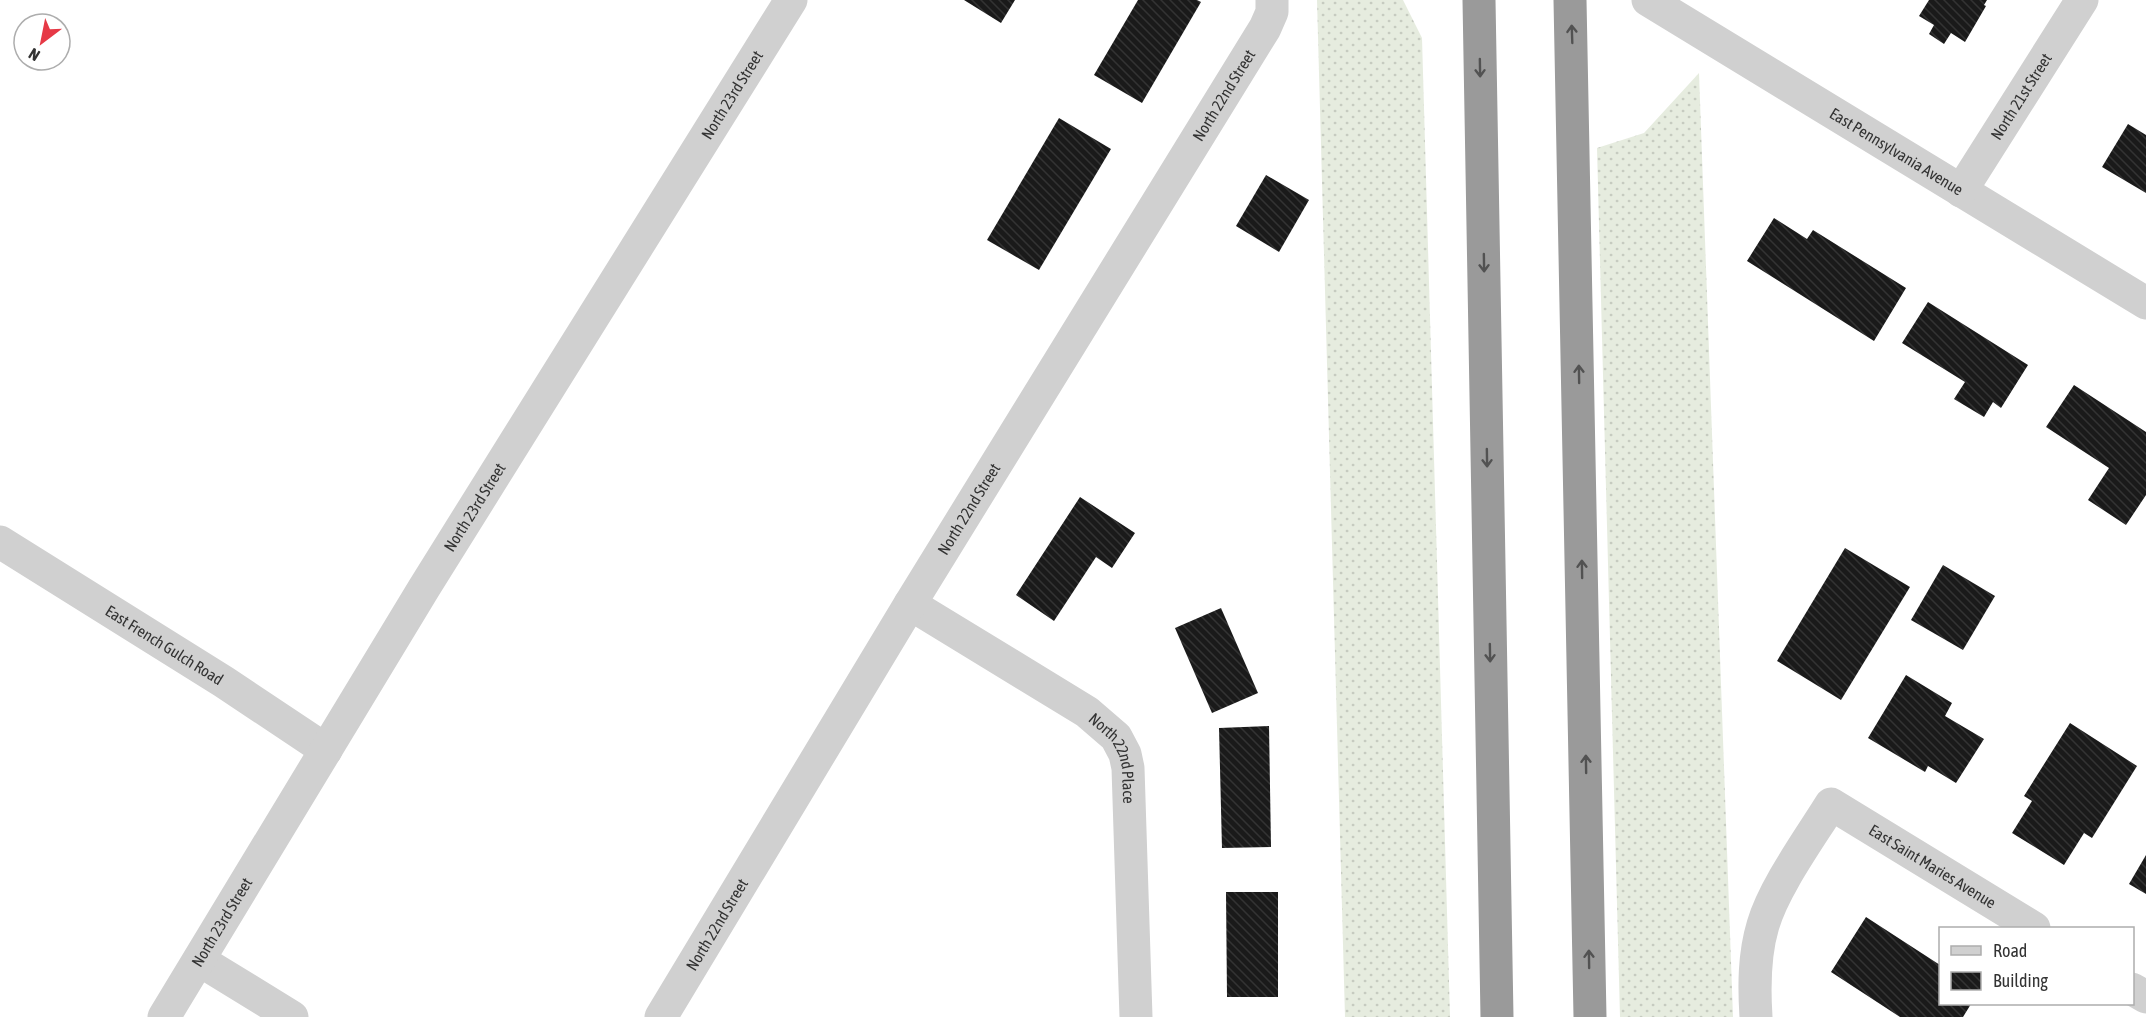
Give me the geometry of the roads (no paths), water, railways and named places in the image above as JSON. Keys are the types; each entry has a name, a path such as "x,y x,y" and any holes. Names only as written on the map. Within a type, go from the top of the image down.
{"highway":[{"path":"1570,0 1590,1017"},
{"path":"1479,5 1497,1017"}],"street":[{"name":"North 23rd Street","path":"164,1017 424,588 790,0"},
{"name":"North 22nd Street","path":"661,1017 910,604 1265,28 1272,12 1272,0"},
{"name":"East Pennsylvania Avenue","path":"1648,0 2146,303"},
{"name":"North 21st Street","path":"1961,191 2082,0"},
{"name":"East French Gulch Road","path":"0,542 224,682 326,750"},
{"name":"North 22nd Place","path":"910,604 1087,712 1116,737 1125,754 1128,768 1136,1017"},
{"name":"East Saint Maries Avenue","path":"1756,1017 1755,975 1757,950 1763,923 1789,873 1831,804 2032,927"},
{"path":"199,960 292,1017"}]}
